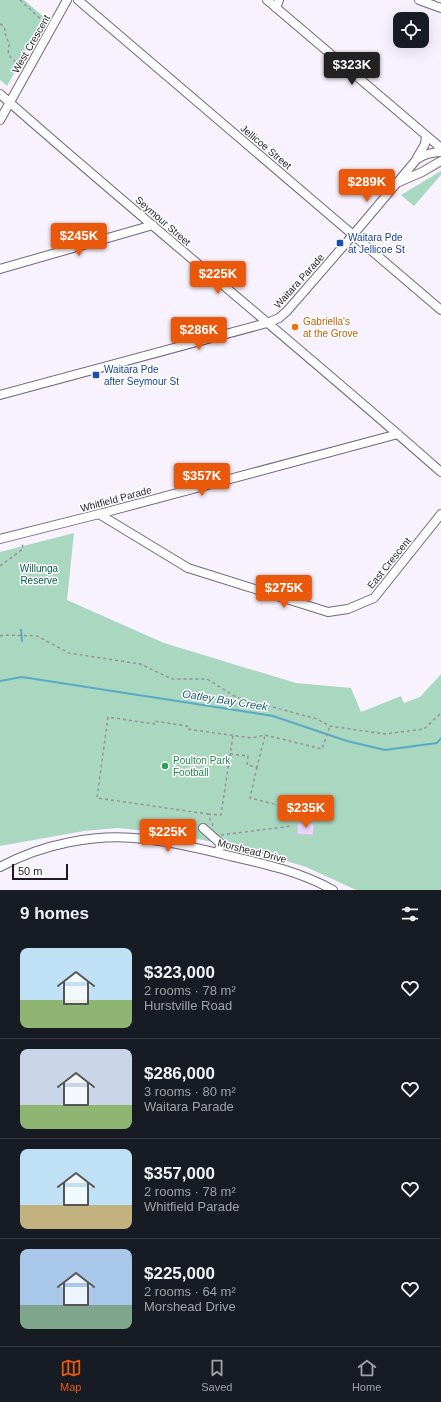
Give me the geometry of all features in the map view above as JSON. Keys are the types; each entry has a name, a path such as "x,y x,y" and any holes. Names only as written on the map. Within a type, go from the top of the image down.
{"street":[{"name":"West Crescent","path":"0,120 67,0"},
{"name":"Jellicoe Street","path":"78,0 441,310"},
{"path":"267,0 277,4 441,148"},
{"path":"419,0 441,8"},
{"name":"Seymour Street","path":"0,94 267,323 337,381 441,472"},
{"name":"Waitara Parade","path":"0,395 267,323 279,318 287,311 397,183 416,159 425,144 426,136"},
{"path":"416,159 426,153 441,152"},
{"name":"Waitara Parade","path":"397,183 422,172 441,161"},
{"path":"0,269 153,225"},
{"name":"Whitfield Parade","path":"0,539 398,434"},
{"name":"East Crescent","path":"99,514 188,568 328,612 348,609 374,598 441,514"},
{"path":"203,828 220,842 218,853"},
{"name":"Morshead Drive","path":"0,867 44,848 74,841 96,839 143,839 218,853 287,870 300,874 333,890"}],"path":[{"path":"20,0 51,28"},
{"path":"0,24 4,26 6,38 10,43 8,53 17,63"},
{"path":"0,566 23,549 22,542"},
{"path":"0,636 37,636 69,653 140,664 172,679 207,679 236,697 317,719 330,726 385,734 424,729 441,712"},
{"path":"233,735 221,815 97,798 108,717 154,724 154,721 187,726 187,729 233,735 252,738 265,735 322,749 330,726"},
{"path":"265,735 250,798 290,808"},
{"path":"230,754 248,756 247,765 257,767"},
{"path":"208,814 215,832 213,837"},
{"path":"213,837 224,834 292,826"}],"green space":[{"path":"0,0 24,0 45,18 7,86 0,80"},
{"path":"441,171 441,175 414,206 401,195"},
{"name":"Willunga Reserve","path":"74,533 67,600 164,643 296,683 351,688 361,712 401,696 404,703 420,697 441,674 441,890 356,890 306,867 252,851 171,833 117,828 84,831 0,846 0,552"}],"building":[{"path":"298,823 314,824 313,835 297,834"}],"waterway":[{"path":"21,630 22,641"},
{"name":"Oatley Bay Creek","path":"0,681 22,677 273,716 347,741 385,750 437,743 441,738"}],"place":[{"name":"Waitara Pde at Jellicoe St","path":"340,243"},
{"name":"Gabriella's at the Grove","path":"295,327"},
{"name":"Waitara Pde after Seymour St","path":"96,375"},
{"name":"Poulton Park Football","path":"165,766"}]}
